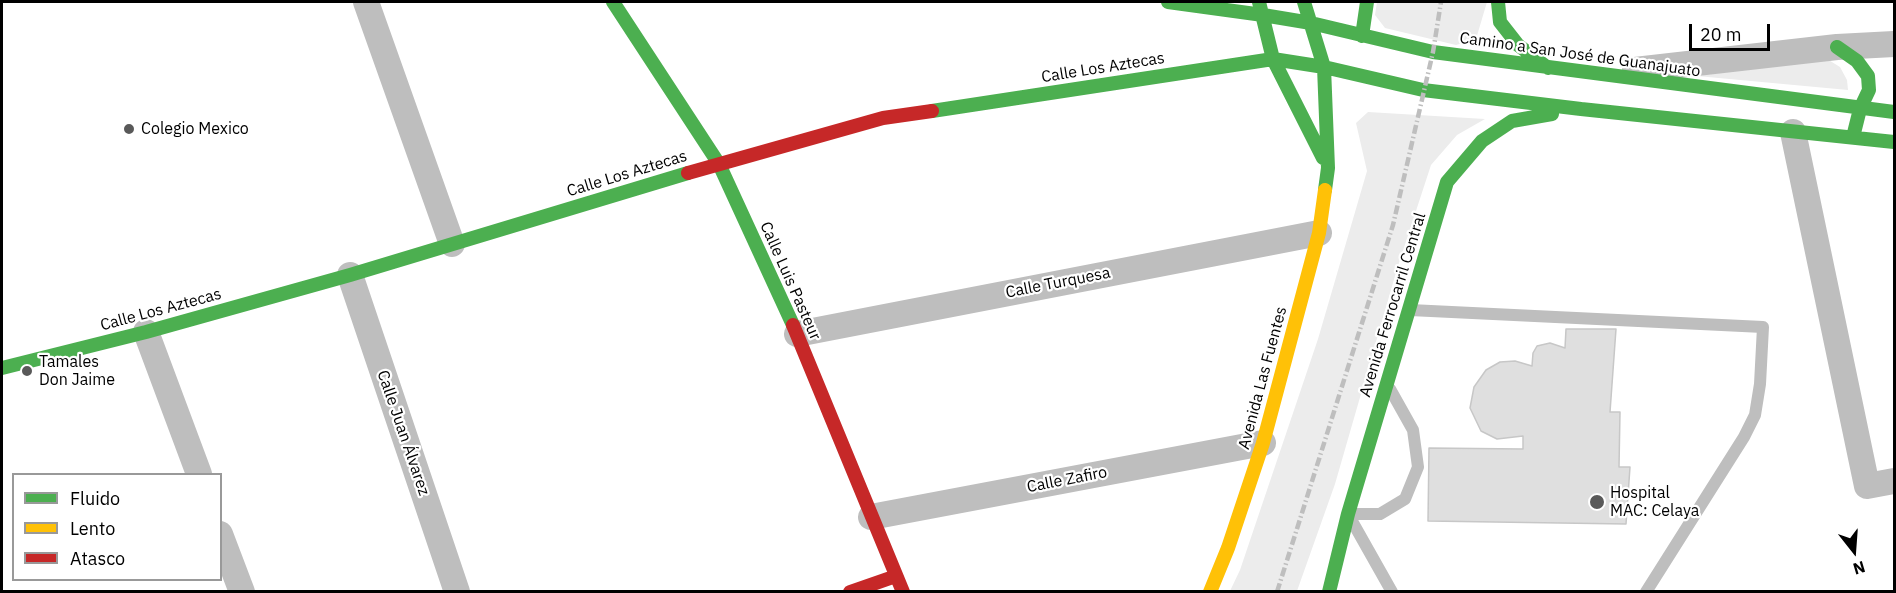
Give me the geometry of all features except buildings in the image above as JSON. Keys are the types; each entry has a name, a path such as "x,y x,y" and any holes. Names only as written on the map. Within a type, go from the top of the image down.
{"main road":[{"name":"Calle Luis Pasteur","path":"613,2 719,164 796,334 903,591"},
{"name":"Camino a San José de Guanajuato","path":"1168,2 1261,8 1311,23 1433,52 1894,112"},
{"name":"Avenida Las Fuentes","path":"1210,591 1228,548 1263,443 1319,233 1328,168 1324,67 1304,2"},
{"path":"1362,36 1367,2"},
{"path":"1498,2 1500,22 1518,45 1548,68"},
{"path":"1261,8 1273,59 1328,168"},
{"path":"1837,47 1857,61 1868,76 1869,90 1860,109 1853,138"},
{"name":"Calle Los Aztecas","path":"2,368 146,332 883,118 1273,59"},
{"path":"1273,59 1324,67 1423,90 1894,142"},
{"name":"Avenida Ferrocarril Central","path":"1329,591 1348,514 1447,182 1482,141 1512,122 1581,109"},
{"path":"850,591 896,576"}],"street":[{"path":"366,2 452,244"},
{"path":"1596,74 1837,47 1894,44"},
{"path":"1793,132 1867,486 1894,481"},
{"name":"Calle Turquesa","path":"796,334 1319,233"},
{"name":"Calle Juan Álvarez","path":"350,274 457,591"},
{"path":"146,332 199,473"},
{"name":"Calle Zafiro","path":"871,517 1263,443"},
{"path":"222,539 242,591"}],"lane":[{"path":"1410,310 1762,327 1760,384 1755,415 1646,591"},
{"path":"1387,385 1413,430 1418,467 1406,499 1380,514 1348,514 1392,591"}],"shaded area":[{"path":"1377,2 1487,2 1476,39 1456,45 1385,28 1375,15"},
{"path":"1827,59 1840,67 1847,80 1848,90 1697,76"},
{"path":"1368,112 1485,119 1457,135 1431,165 1397,269 1335,484 1297,591 1230,591 1240,570 1318,339 1367,171 1356,123"}],"railway":[{"path":"1277,592 1393,225 1433,52 1441,2"}],"traffic: fast":[{"path":"613,2 719,164 793,325"},
{"path":"1168,2 1263,15"},
{"path":"1259,2 1273,59 1323,158"},
{"path":"1304,2 1324,67 1328,168 1325,190"},
{"path":"1362,36 1367,2"},
{"path":"1498,2 1500,22 1518,45 1548,68"},
{"path":"1263,15 1311,23 1433,52 1894,112"},
{"path":"1837,47 1857,61 1868,76 1869,90 1860,109 1854,133"},
{"path":"932,111 1273,59 1324,67 1423,90 1581,109"},
{"path":"1581,109 1894,142"},
{"path":"1329,592 1348,514 1447,182 1482,141 1512,121 1552,114"},
{"path":"2,368 146,332 350,275 688,173"}],"traffic: slow":[{"path":"1210,592 1228,548 1263,443 1319,233 1325,190"}],"traffic: jam":[{"path":"688,173 883,118 932,111"},
{"path":"793,325 903,592"},
{"path":"850,592 896,576"}],"place":[{"name":"Colegio Mexico","path":"129,129"},
{"name":"Tamales Don Jaime","path":"27,371"},
{"name":"Hospital MAC: Celaya","path":"1597,502"}]}
